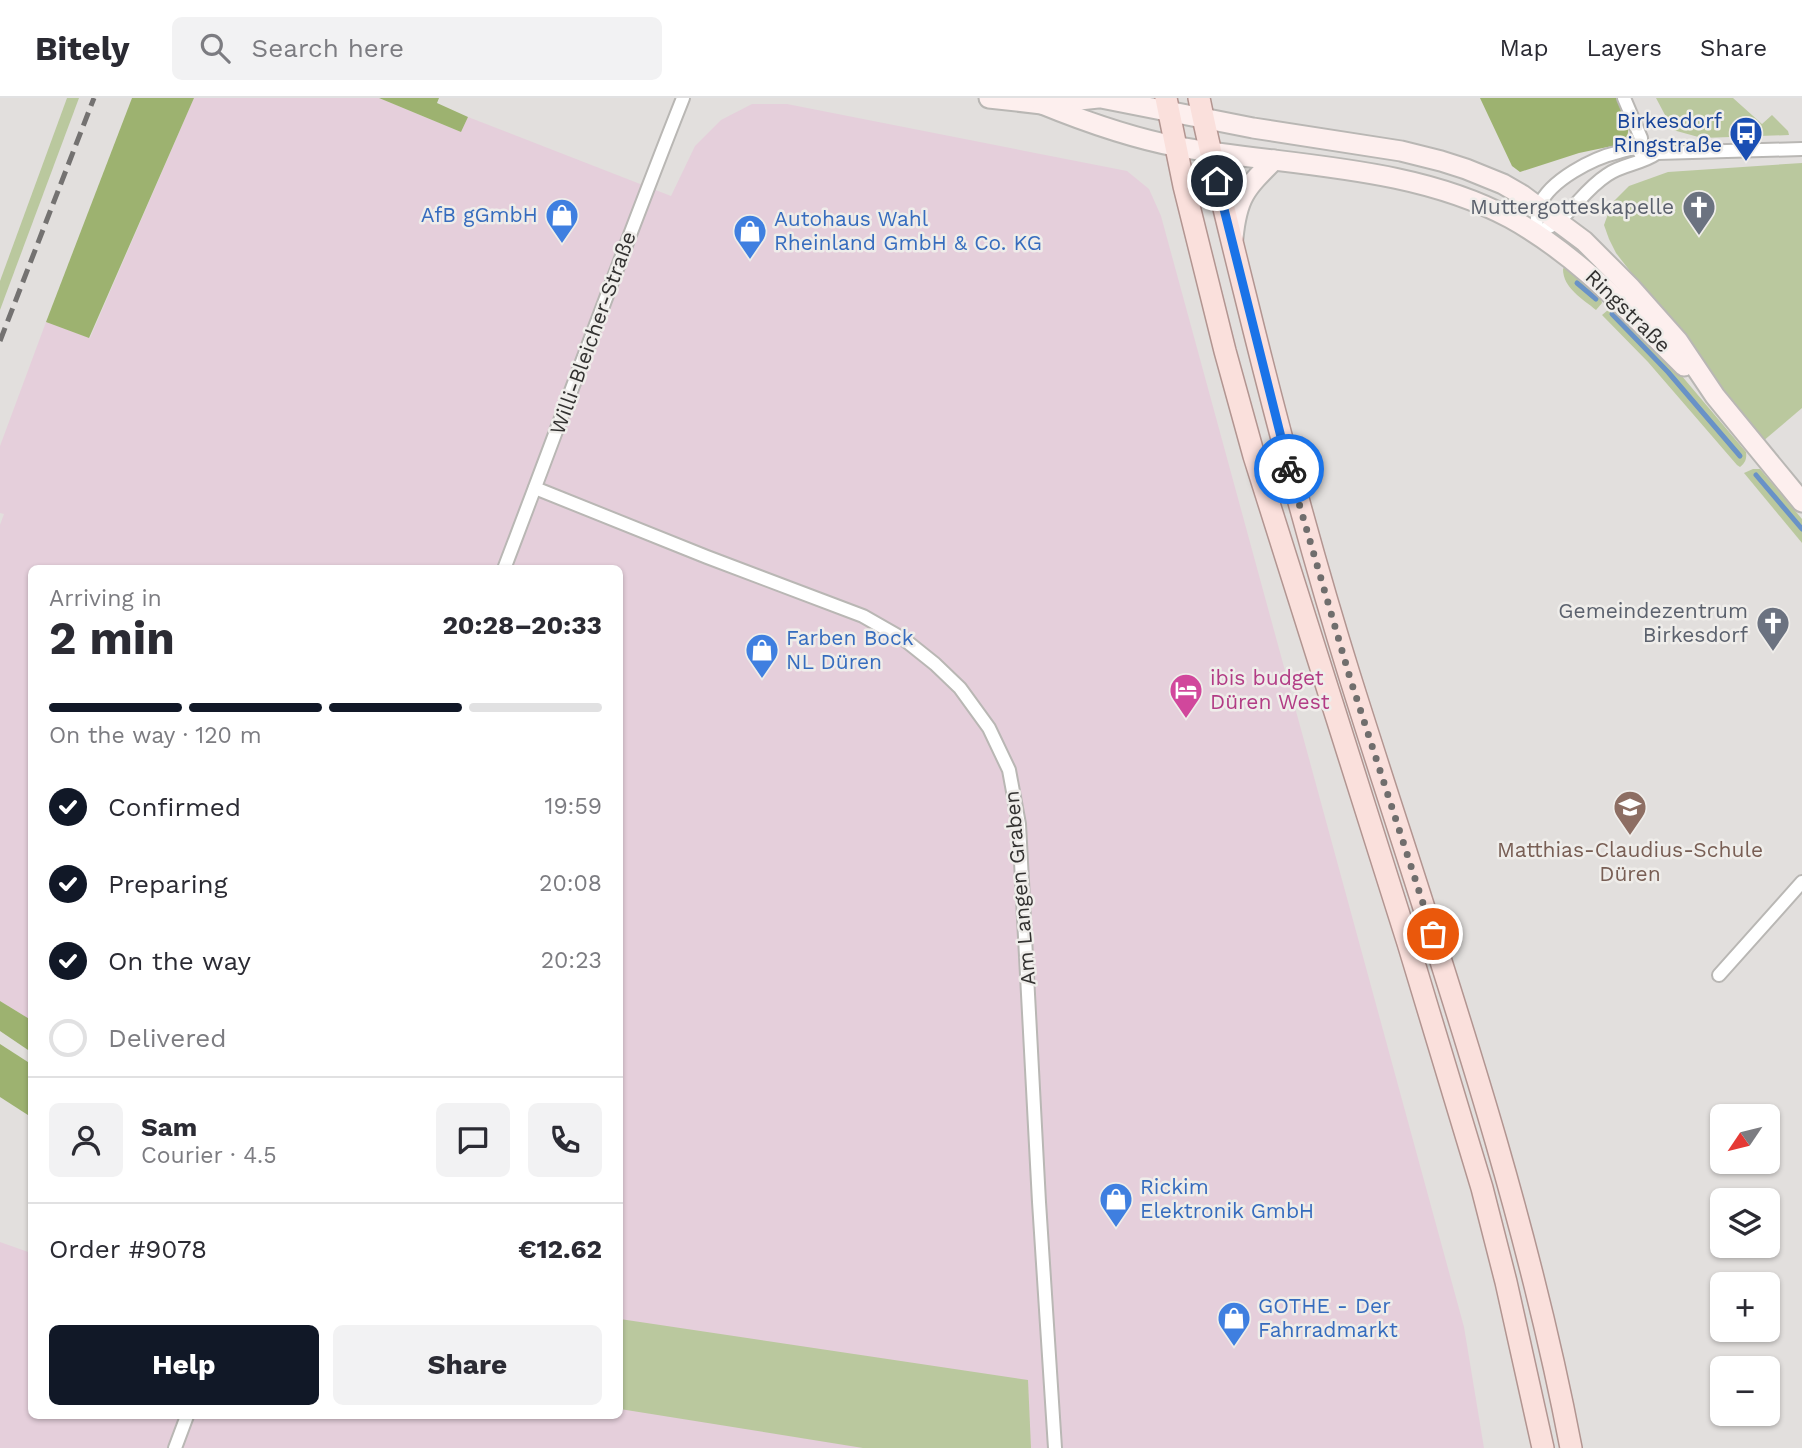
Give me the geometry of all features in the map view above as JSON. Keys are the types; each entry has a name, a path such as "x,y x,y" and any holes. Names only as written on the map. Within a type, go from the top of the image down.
{"main road":[{"path":"989,98 1042,104"},
{"name":"Ringstraße","path":"1042,104 1099,98 1201,108 1441,161 1503,184 1539,206 1584,240 1607,262 1678,341 1715,396 1802,502"},
{"name":"Ringstraße","path":"1042,104 1090,124 1176,146 1344,170 1422,185 1481,205 1536,233 1568,255 1614,296 1715,396"},
{"path":"1168,105 1184,186 1254,456 1408,943 1482,1188 1543,1448"},
{"path":"1201,108 1277,425 1322,587 1433,934 1508,1181 1571,1448"},
{"path":"1232,242 1235,214 1241,198 1249,185 1274,160"}],"street":[{"name":"Willi-Bleicher-Straße","path":"506,565 629,234 683,98"},
{"path":"1624,98 1642,138 1640,155"},
{"path":"1536,233 1559,222 1595,183 1640,155 1646,147 1657,153 1802,149"},
{"path":"1536,233 1539,206 1559,181 1610,154 1640,155"},
{"name":"Am Langen Graben","path":"535,488 863,616 905,640 935,664 960,688 989,728 1009,770 1019,824 1055,1448"},
{"path":"1719,975 1802,882"},
{"path":"175,1448 186,1419"}],"shaded area":[{"path":"194,98 379,98 461,132 468,117 671,196 695,146 721,120 752,104 787,104 1127,171 1149,189 1161,216 1464,1327 1484,1448 0,1448 0,1242 28,1252 28,1419 623,1419 623,565 28,565 28,1018 0,1001 0,525 4,514 0,513 0,446 46,322 90,338"}],"green space":[{"path":"67,98 79,98 0,310 0,281"},
{"path":"132,98 194,98 89,338 46,322"},
{"path":"379,98 439,98 437,103 468,117 461,132"},
{"path":"1480,98 1616,98 1629,126 1627,138 1617,145 1579,153 1520,172 1512,166"},
{"path":"1656,98 1733,98 1762,124 1772,115 1789,135 1702,138 1673,130"},
{"path":"1802,163 1802,408 1762,442 1616,253 1604,225 1612,203 1629,186 1668,172"},
{"path":"1565,266 1600,294 1602,303 1596,310 1566,282 1563,269"},
{"path":"1617,308 1670,362 1746,452 1745,461 1740,467 1648,362 1602,315"},
{"path":"1760,469 1802,519 1802,543 1744,473"},
{"path":"0,1001 28,1018 28,1050 0,1031"},
{"path":"0,1044 28,1062 28,1115 0,1097"},
{"path":"623,1319 1028,1380 1031,1448 863,1448 623,1409"}],"waterway":[{"path":"1577,283 1596,299"},
{"path":"1612,314 1668,372 1740,456"},
{"path":"1756,475 1802,529"}],"railway":[{"path":"0,341 94,98"}],"way so far":[{"path":"1289,469 1350,678 1433,934"}],"place":[{"name":"Birkesdorf Ringstraße","path":"1746,163"},
{"name":"Muttergotteskapelle","path":"1699,237"},
{"name":"AfB gGmbH","path":"562,245"},
{"name":"Autohaus Wahl Rheinland GmbH & Co. KG","path":"750,261"},
{"name":"Gemeindezentrum Birkesdorf","path":"1773,653"},
{"name":"Farben Bock NL Düren","path":"762,680"},
{"name":"ibis budget Düren West","path":"1186,720"},
{"name":"Matthias-Claudius-Schule Düren","path":"1630,837"},
{"name":"Rickim Elektronik GmbH","path":"1116,1229"},
{"name":"GOTHE - Der Fahrradmarkt","path":"1234,1348"}],"route":[{"path":"1217,181 1289,469"}]}
